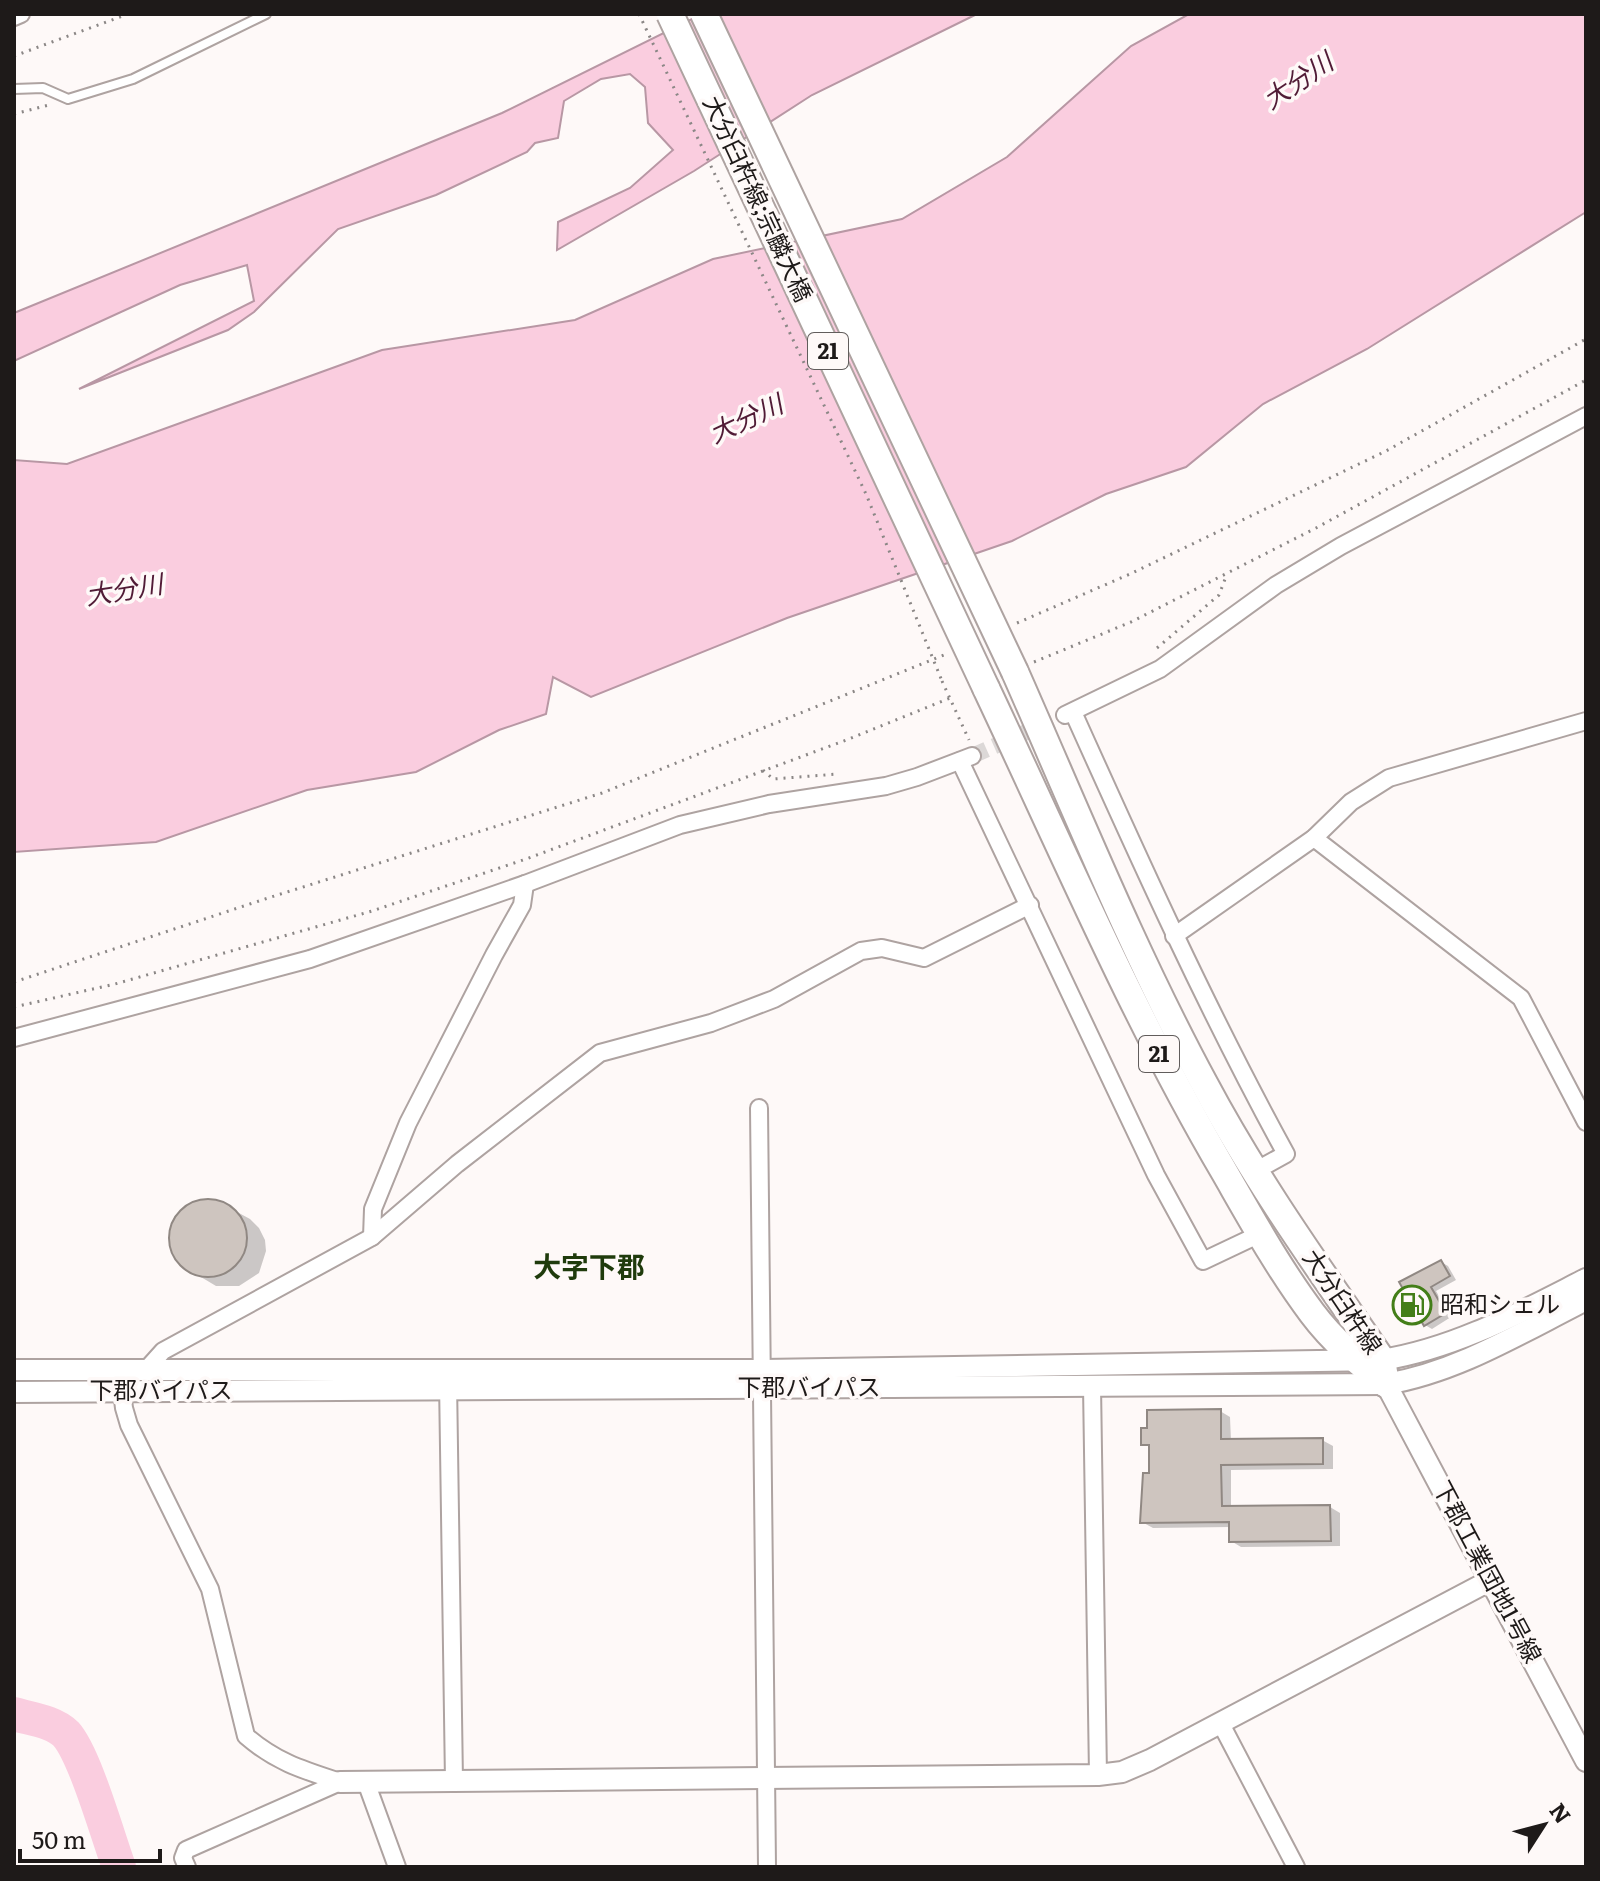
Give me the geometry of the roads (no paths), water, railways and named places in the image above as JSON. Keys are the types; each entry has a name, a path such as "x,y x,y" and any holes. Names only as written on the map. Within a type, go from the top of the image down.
{"main road":[{"name":"大分臼杵線;宗麟大橋","path":"670,14 986,688"},
{"name":"大分臼杵線;宗麟大橋","path":"704,14 1024,667"},
{"name":"大分臼杵線","path":"1024,667 1150,977 1205,1086 1375,1368"},
{"name":"大分臼杵線","path":"986,688 1178,1093 1260,1234 1312,1313 1375,1368"}],"street":[{"path":"14,17 21,14"},
{"path":"1255,1171 1286,1154 1257,1104 1174,936 1069,714 1160,669 1276,585 1341,546 1586,416"},
{"path":"1174,936 1314,838 1351,802 1389,778 1586,721"},
{"path":"14,1038 310,959 525,884 680,825 769,804 886,786 966,758 1030,905 1156,1175 1203,1261 1260,1234"},
{"path":"1314,838 1521,998 1586,1122"},
{"path":"372,1237 373,1209 408,1123 522,905 525,884"},
{"path":"145,1371 163,1351 372,1237 457,1164 600,1053 711,1023 774,999 861,951 882,948 924,958 1030,905"},
{"path":"759,1108 767,1867"},
{"name":"下郡バイパス","path":"763,1379 1092,1386 1375,1368 1466,1338 1586,1279"},
{"name":"下郡バイパス","path":"14,1392 448,1380 763,1379 1375,1368 1410,1380 1445,1369 1586,1300"},
{"name":"下郡工業団地1号線","path":"1375,1368 1586,1761"},
{"name":"下郡バイパス","path":"14,1370 448,1380"},
{"path":"448,1380 454,1781"},
{"path":"1092,1386 1098,1775"},
{"path":"122,1391 129,1425 210,1589 246,1736 289,1766 340,1782 1098,1775 1122,1772 1491,1580"},
{"path":"1220,1722 1296,1867"},
{"path":"187,1867 183,1858 186,1850 340,1782"},
{"path":"366,1782 397,1867"}],"lane":[{"path":"14,89 43,88 68,99 133,79 266,14"}],"water":[{"path":"702,14 977,14 812,95 694,171 557,250 558,222 630,188 673,150 648,123 645,87 630,74 601,79 564,101 558,138 535,143 527,152 436,195 338,229 254,312 228,330 79,389 254,301 247,265 180,285 14,361 14,313 502,113"},
{"name":"大分川","path":"1189,14 1586,14 1586,212 1367,349 1263,404 1186,467 1106,494 1012,541 787,618 591,697 553,677 546,714 499,730 416,772 307,790 156,842 14,852 14,460 67,464 382,350 575,320 713,259 902,219 1007,157 1131,46"}],"waterway":[{"path":"14,1714 55,1726 66,1734 81,1759 119,1867"}],"tunnel":[{"path":"972,756 1065,715"}],"place":[{"name":"昭和シェル","path":"1412,1305"}],"district":[{"name":"大字下郡","path":"589,1267"}]}
